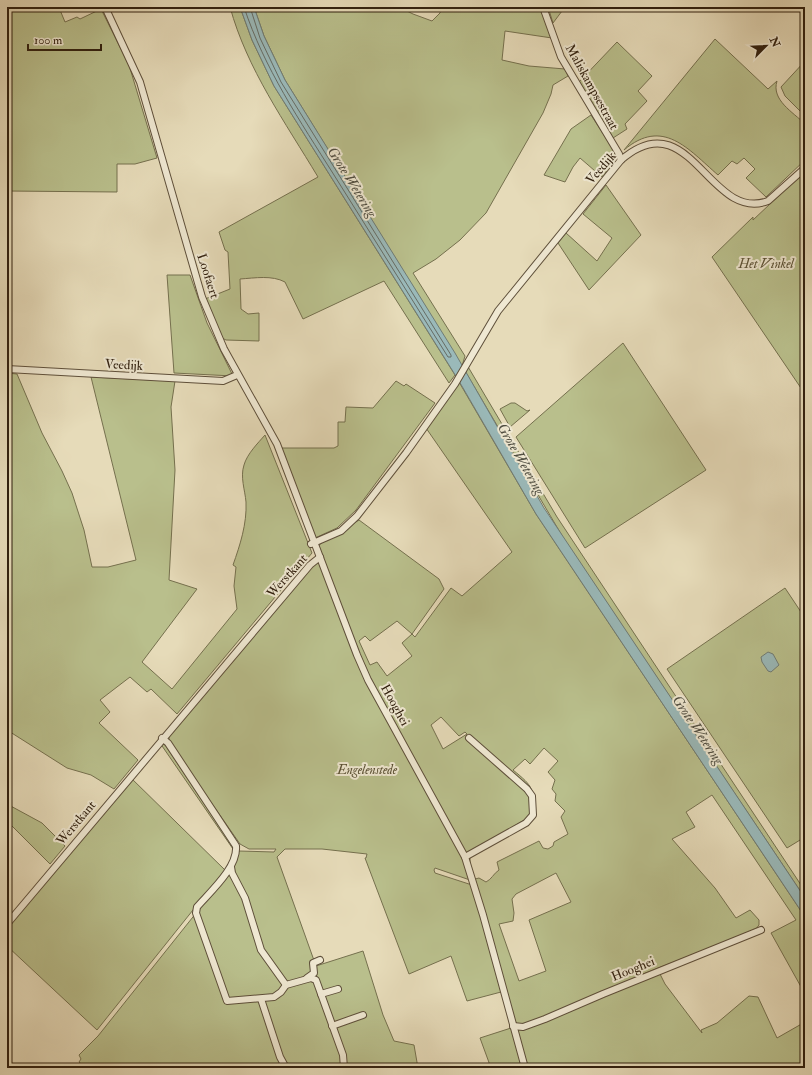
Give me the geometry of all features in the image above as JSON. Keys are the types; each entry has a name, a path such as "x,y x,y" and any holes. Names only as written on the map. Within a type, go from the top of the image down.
{"street":[{"name":"Loofaert","path":"105,7 140,82 196,278 217,333 237,375 277,444 312,543 320,558"},
{"name":"Maliskampsestraat","path":"543,7 561,57 619,154 621,160"},
{"name":"Veedijk","path":"455,384 498,311 621,160 635,149 652,143 669,145 679,151 730,196 746,204 761,204 768,201 805,168"},
{"path":"619,154 626,155"},
{"name":"Veedijk","path":"7,369 223,381 237,375"},
{"name":"Werstkant","path":"312,543 341,531 357,516 406,453 455,384"},
{"name":"Werstkant","path":"7,924 162,738 310,565 320,558"},
{"name":"Hooghei","path":"320,558 368,680 465,857 483,914 525,1068"},
{"path":"162,738 168,743 235,842 237,853 231,867 197,907 196,913 227,1001 274,997 281,992 286,985 310,978 316,980 343,1054 344,1068"},
{"path":"465,857 526,823 533,815 532,796 528,789 469,738"},
{"path":"231,867 232,873 245,898 261,950 286,985"},
{"name":"Hooghei","path":"513,1026 523,1027 545,1019 761,930"},
{"path":"304,981 314,973 313,963 320,960"},
{"path":"321,994 338,989"},
{"path":"261,999 280,1057 286,1068"},
{"path":"332,1026 363,1015"}],"green space":[{"path":"7,7 53,7 55,11 60,10 65,22 77,17 80,19 101,9 129,65 157,158 135,164 117,164 117,192 7,191"},
{"path":"230,7 240,7 252,40 274,86 455,375 449,383 384,281 303,319 285,282 275,278 240,279 241,309 248,314 259,313 259,341 226,340 222,338 205,299 230,289 228,252 225,250 219,232 318,177 268,95 257,74 237,30"},
{"path":"254,7 399,7 432,21 440,13 442,7 541,7 552,38 505,31 502,60 529,66 565,69 568,76 553,85 543,113 486,213 460,240 436,259 413,273 465,356 462,366 285,80 264,36"},
{"path":"548,7 565,7 553,23"},
{"path":"715,39 768,89 777,81 776,88 780,100 805,124 805,160 766,197 746,178 755,169 744,158 737,164 732,161 718,175 685,147 674,140 663,137 651,136 638,141 624,150"},
{"path":"617,42 652,76 638,91 647,101 625,124 627,129 613,138 578,83"},
{"path":"805,61 805,116 785,96 781,87"},
{"path":"591,115 618,157 602,177 580,158 565,182 544,175 571,129"},
{"name":"Het Vinkel","path":"805,171 805,394 712,257 753,217 753,220"},
{"path":"606,185 641,235 589,290 558,243 566,233 597,261 612,238 583,214"},
{"path":"167,275 190,275 207,323 233,376 174,373"},
{"path":"623,343 706,470 585,548 516,437"},
{"path":"467,365 557,517 805,891 805,898 564,539 465,371"},
{"path":"7,373 17,374 42,433 72,493 84,530 92,567 108,567 136,560 91,377 175,381 171,407 175,470 169,580 197,589 142,662 172,689 237,609 234,586 236,567 233,565 244,526 246,510 243,470 245,461 250,453 265,435 312,553 177,714 151,689 147,692 130,677 100,700 110,712 99,723 138,760 114,789 91,775 67,768 7,730"},
{"path":"396,381 404,386 406,384 435,403 356,510 337,528 315,538 280,448 334,448 338,446 338,422 345,422 346,407 373,408"},
{"name":"Engelenstede","path":"459,382 536,514 805,917 805,994 771,933 796,920 712,795 686,812 695,827 672,839 715,888 736,918 750,910 759,920 759,925 755,930 638,976 647,977 659,972 665,984 702,1033 701,1030 717,1023 749,996 758,997 777,1038 805,1022 805,1068 528,1068 517,1029 520,1028 515,1021 475,879 479,878 486,882 499,870 497,862 539,841 543,848 548,849 553,846 554,842 568,834 561,817 565,811 555,801 556,794 552,789 555,780 548,772 558,761 544,748 530,764 525,759 513,770 525,780 531,789 534,814 470,853 470,880 435,868 434,870 435,873 472,885 501,992 467,1001 451,956 409,974 365,858 367,854 322,849 285,849 277,857 316,966 363,951 383,1015 394,1041 414,1045 418,1068 86,1068 79,1062 81,1059 79,1055 98,1036 228,873 236,884 233,867 239,851 274,852 276,849 249,849 240,844 169,742 169,736 320,554 318,548 320,544 359,520 439,579 444,589 412,634 415,637 451,588 462,596 512,552 426,428","holes":["397,621 412,634 402,643 412,656 387,676 377,662 370,665 359,641 365,636 370,641","441,717 459,736 465,732 467,734 443,749 431,725","556,873 571,902 529,920 546,971 519,981 499,924 513,921 514,913 512,899 516,894"]},
{"path":"511,403 515,403 527,411 530,410 510,427 500,409"},
{"path":"785,588 805,618 805,837 787,848 667,669"},
{"path":"160,743 165,745 233,846 233,849"},
{"path":"130,777 225,870 97,1030 7,946 7,929"},
{"path":"7,804 42,823 65,846 50,864 12,826 7,833"},
{"path":"511,1028 521,1064 506,1068 491,1068 480,1038"}],"water":[{"path":"240,7 254,7 264,36 285,80 455,353 544,508 805,898 805,917 536,514 459,381 274,86 252,40"},
{"path":"768,652 773,654 779,665 771,672 768,671 762,662 761,657"}],"water label":[{"name":"Grote Wetering","path":"352,182"},
{"name":"Grote Wetering","path":"521,459"},
{"name":"Grote Wetering","path":"698,730"}]}
